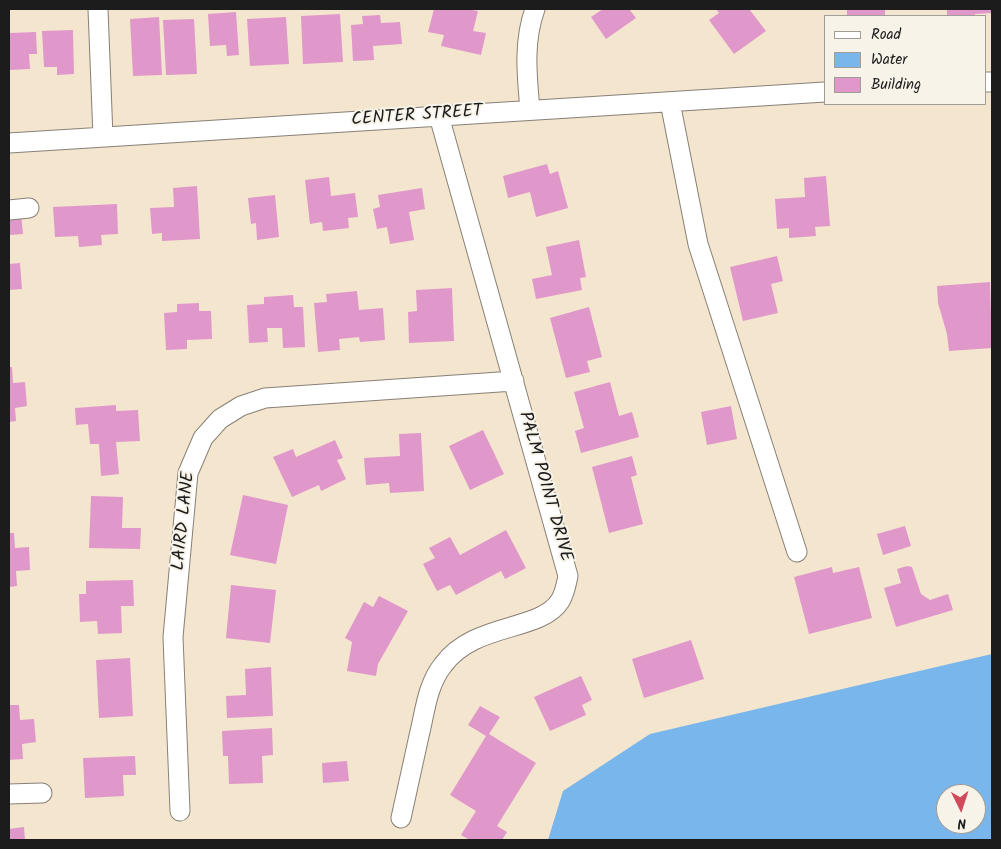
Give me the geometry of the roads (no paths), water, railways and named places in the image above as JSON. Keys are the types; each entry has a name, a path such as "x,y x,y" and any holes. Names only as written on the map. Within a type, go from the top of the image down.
{"street":[{"path":"98,9 103,137"},
{"path":"530,110 526,54 529,29 535,9"},
{"name":"CENTER STREET","path":"9,143 824,92"},
{"path":"670,102 698,244 797,552"},
{"name":"PALM POINT DRIVE","path":"401,818 429,690 443,664 452,653 476,637 538,618 550,612 560,602 566,589 568,576 439,116"},
{"path":"9,210 29,208"},
{"name":"LAIRD LANE","path":"180,811 174,637 188,473 203,438 230,412 265,398 514,381"},
{"path":"9,794 42,793"}],"water":[{"path":"992,654 992,840 548,840 563,791 650,734"}]}
